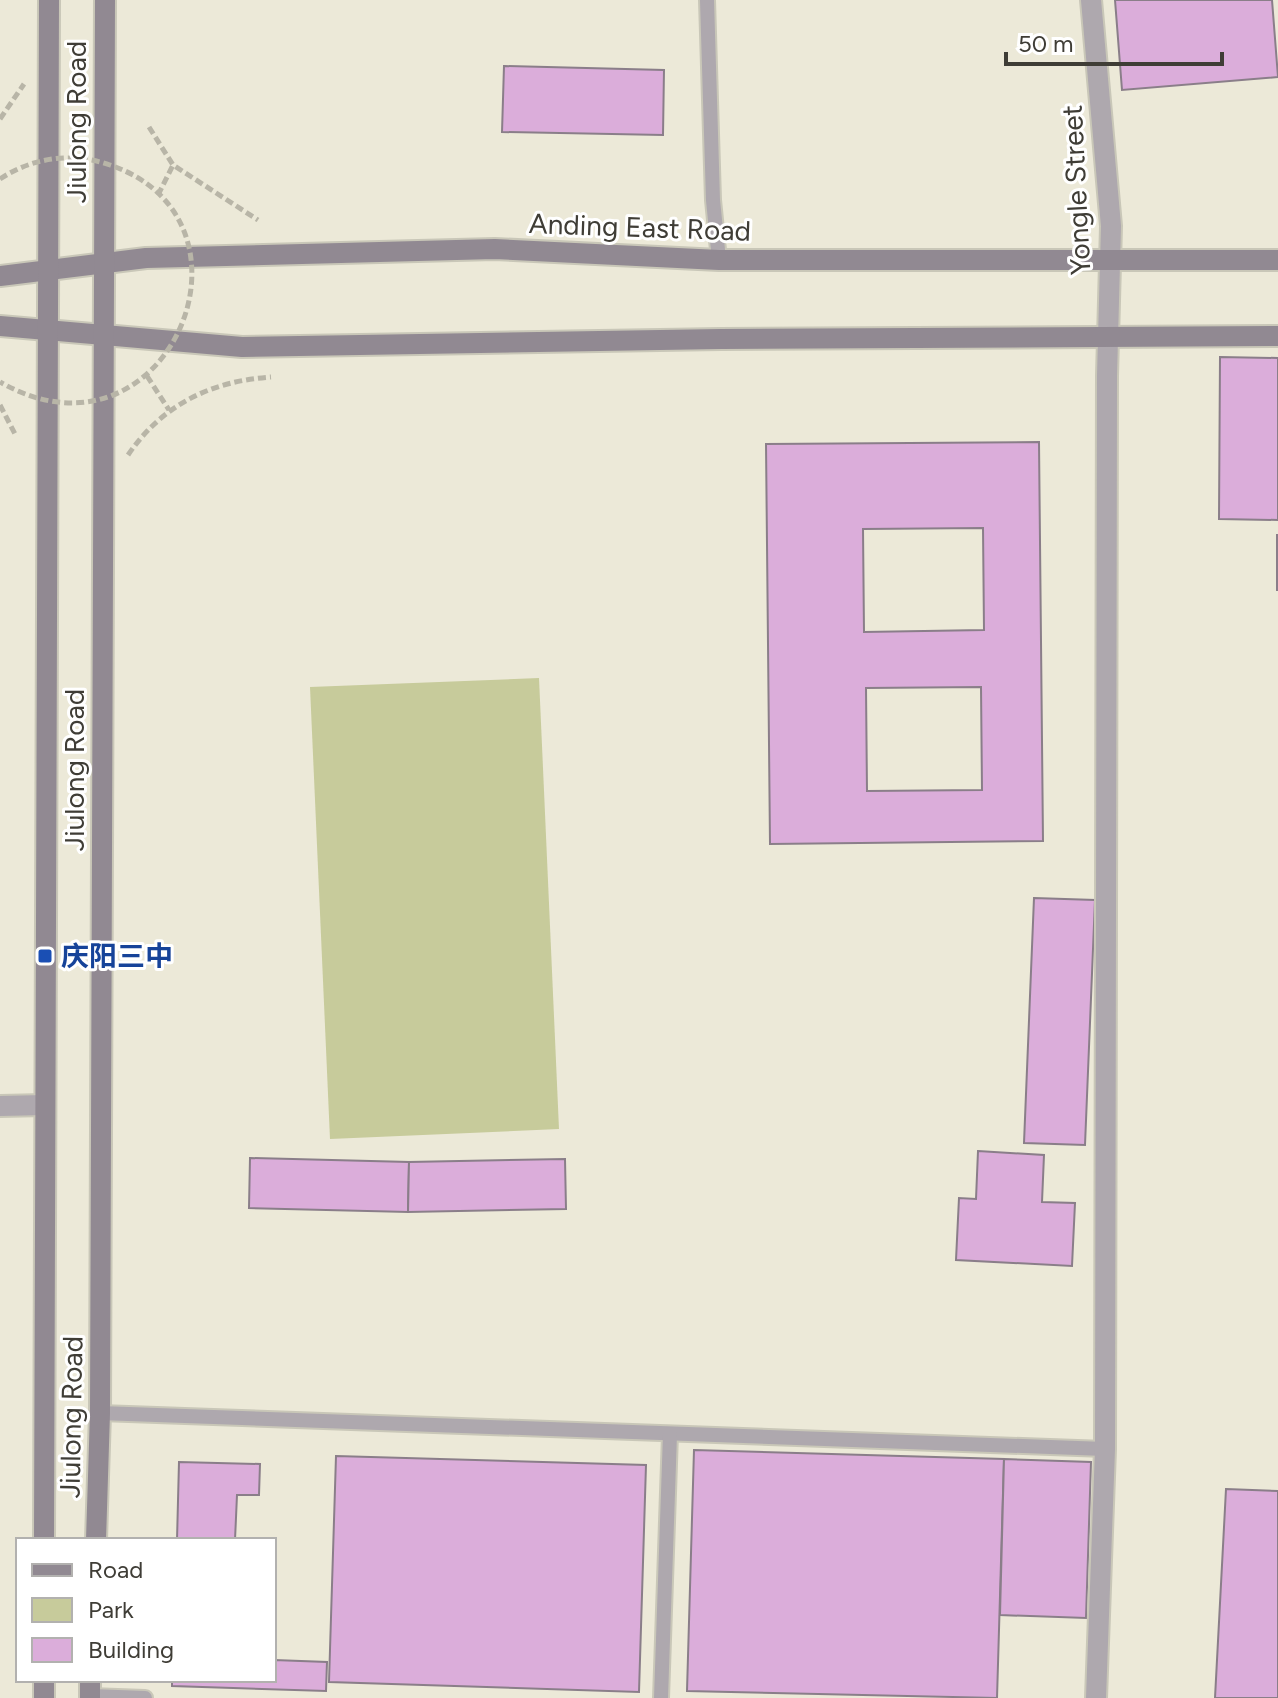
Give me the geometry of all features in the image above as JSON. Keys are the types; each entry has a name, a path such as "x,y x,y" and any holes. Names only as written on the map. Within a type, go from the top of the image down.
{"main road":[{"name":"Jiulong Road","path":"44,1538 49,0"},
{"name":"Jiulong Road","path":"96,1538 100,1413 105,0"},
{"name":"Anding East Road","path":"0,276 146,258 495,249 719,260 1278,260"},
{"path":"0,326 104,332 242,347 1278,336"}],"street":[{"name":"Yongle Street","path":"1091,0 1111,226 1107,376 1105,1449 1096,1698"},
{"path":"0,1106 45,1105"}],"lane":[{"path":"707,0 713,200 719,260"},
{"path":"100,1413 1105,1449"},
{"path":"661,1698 670,1434"},
{"path":"90,1691 145,1698"}],"path":[{"path":"149,127 173,165 258,220"},
{"path":"0,179 32,163 77,157 121,168 158,195 183,232 190,254 192,288 186,321 177,342 147,376 128,389 85,402 39,400 0,382"},
{"path":"158,195 173,165"},
{"path":"147,376 169,410"},
{"path":"125,460 152,424 169,410 218,385 271,377"},
{"path":"0,405 15,434"}],"green space":[{"path":"539,678 559,1129 330,1139 310,687"}],"building":[{"path":"1115,0 1272,0 1278,77 1122,90"},
{"path":"504,66 664,70 663,135 502,132"},
{"path":"1220,357 1278,358 1278,520 1219,519"},
{"path":"1039,442 1043,841 770,844 766,444","holes":["983,528 984,630 864,632 863,529","981,687 982,790 867,791 866,688"]},
{"path":"1278,535 1278,590 1277,590"},
{"path":"1034,898 1095,900 1085,1145 1024,1143"},
{"path":"978,1151 1044,1155 1042,1202 1075,1203 1072,1266 956,1260 959,1198 976,1199"},
{"path":"250,1158 409,1162 408,1212 249,1208"},
{"path":"565,1159 566,1209 408,1212 409,1162"},
{"path":"694,1450 1004,1459 997,1698 687,1691"},
{"path":"336,1456 646,1465 639,1692 329,1682"},
{"path":"1004,1459 1091,1462 1086,1618 1000,1615"},
{"path":"179,1462 260,1464 259,1495 237,1495 235,1538 177,1538"},
{"path":"1226,1489 1278,1491 1278,1698 1215,1698"},
{"path":"276,1660 327,1662 326,1691 172,1686 172,1682 276,1682"}],"place":[{"name":"庆阳三中","path":"45,956"}]}
